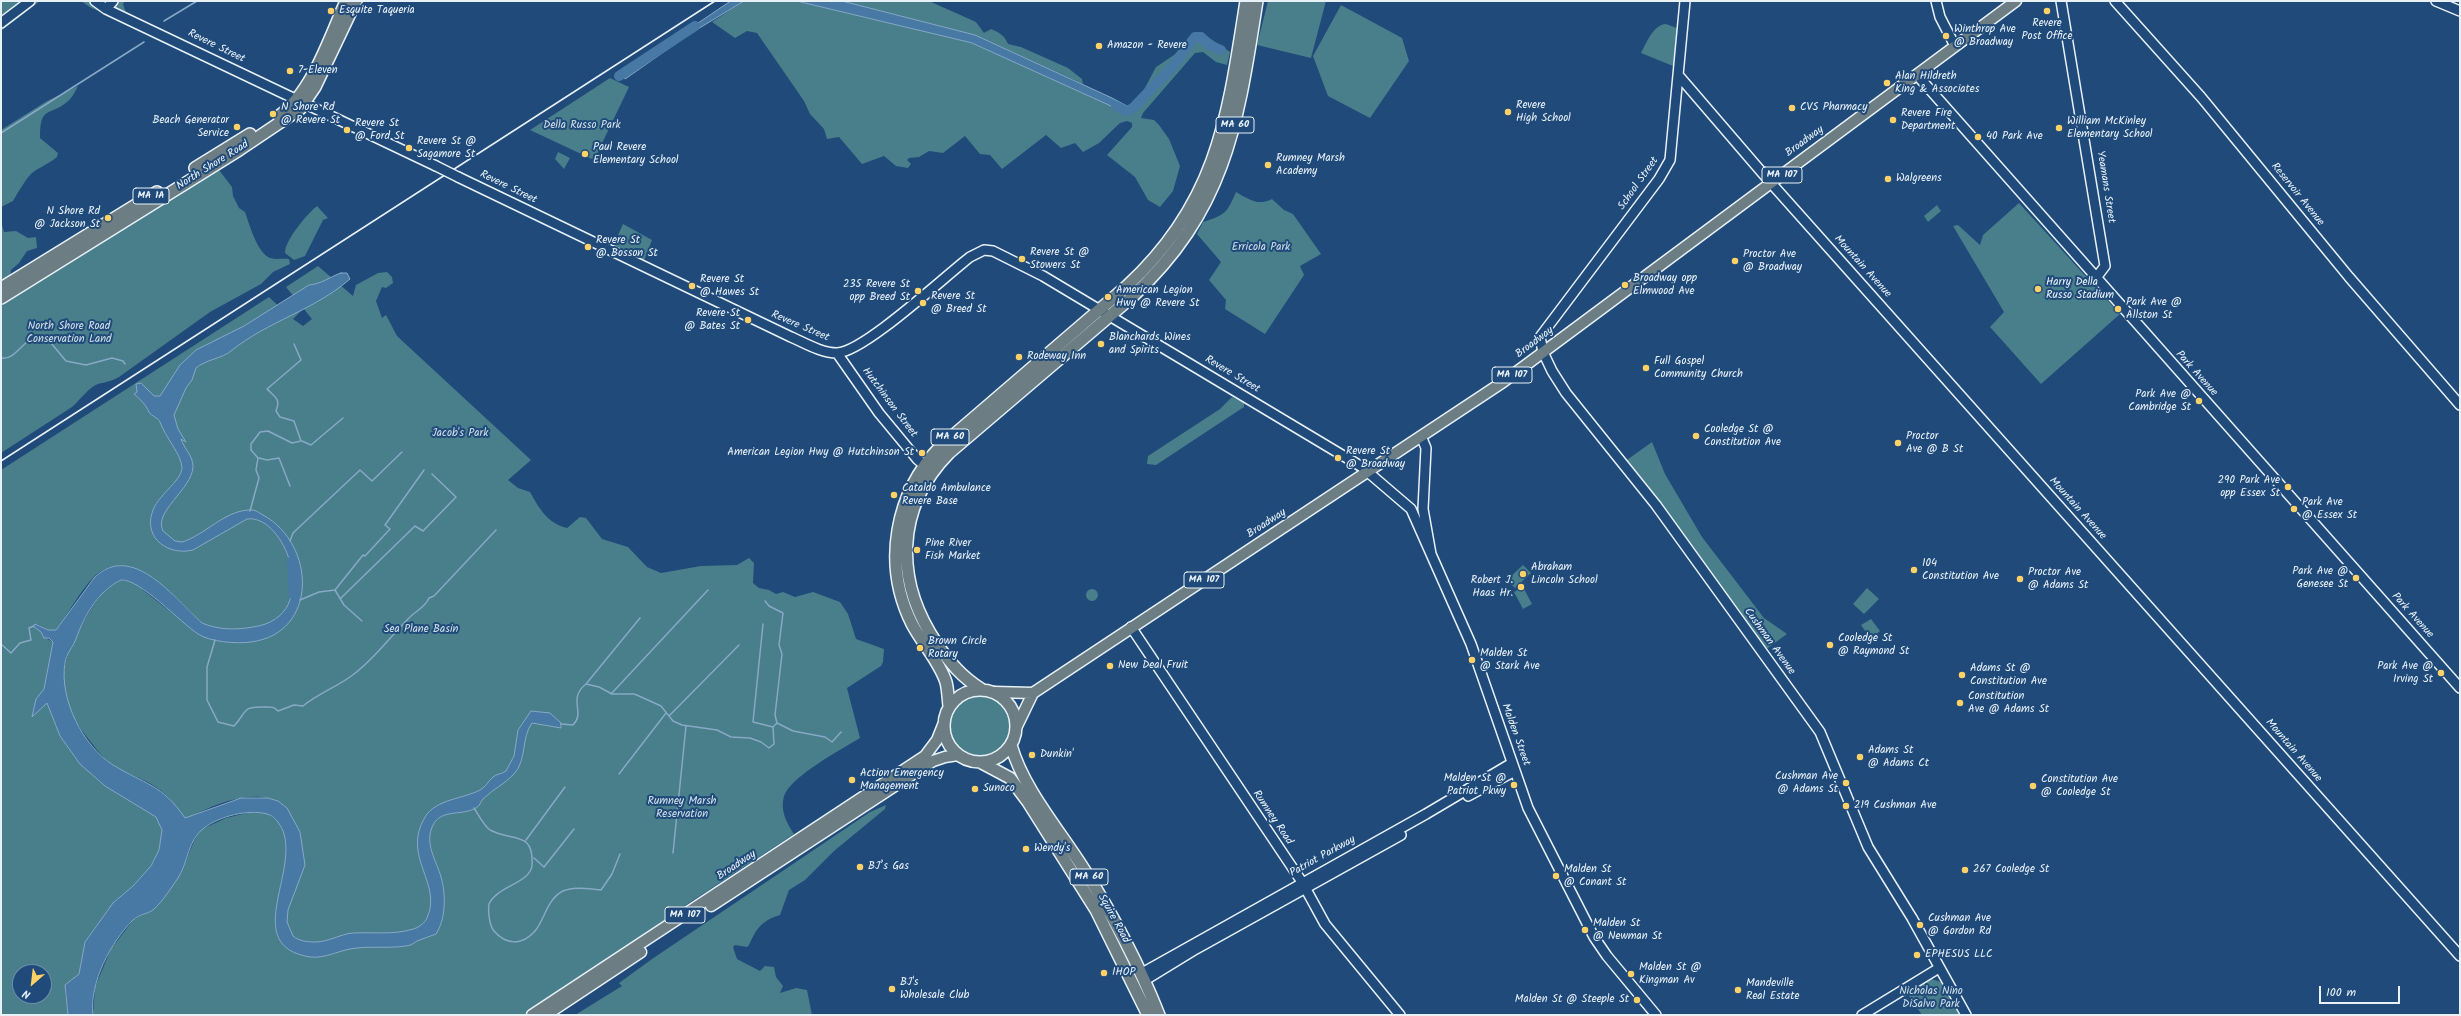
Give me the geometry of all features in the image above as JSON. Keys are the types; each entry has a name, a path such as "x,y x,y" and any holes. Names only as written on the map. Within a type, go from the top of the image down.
{"highway":[{"name":"North Shore Road","path":"1,288 301,102 312,73 346,1"},
{"name":"North Shore Road","path":"1,298 293,115 356,1"},
{"name":"MA 60","path":"944,725 949,706 944,677 906,611 896,568 896,543 901,513 911,486 924,465 951,436 1137,277 1162,249 1187,213 1205,178 1227,113 1246,1"},
{"name":"MA 60","path":"994,692 981,690 966,680 952,666 927,630 914,604 908,580 906,556 907,533 913,509 927,479 949,453 1146,284 1172,254 1194,222 1213,187 1228,151 1238,113 1257,1"},
{"path":"949,706 963,694 981,690"},
{"path":"980,762 998,758 1011,745 1016,726 1014,712 1009,704 994,692"},
{"path":"944,725 947,741 958,755"},
{"name":"Squire Road","path":"1011,745 1021,772 1086,872 1113,918 1159,1015"},
{"name":"MA 60","path":"958,755 969,760 980,762"},
{"name":"Squire Road","path":"980,762 1010,778 1028,802 1096,910 1148,1015"}],"main road":[{"name":"Broadway","path":"1016,726 1033,693 1486,394 2016,1"},
{"path":"994,692 1033,693"},
{"name":"Broadway","path":"532,1015 926,756 937,740 944,725"},
{"name":"Broadway","path":"546,1015 933,761 944,756 958,755"}],"street":[{"path":"1,23 30,1"},
{"name":"Revere Street","path":"96,1 106,9 436,166 790,338 826,352 837,353 856,347 869,340 970,256 984,250 994,250 1009,257 1110,316 1354,461 1411,509 1431,554"},
{"path":"106,9 113,1"},
{"name":"School Street","path":"1543,352 1540,337 1659,179 1670,160 1680,76 1685,1"},
{"path":"1936,1 1940,17 1955,46"},
{"name":"Yeamans Street","path":"2061,1 2105,266 2096,278"},
{"name":"Reservoir Avenue","path":"2115,1 2201,97 2349,277 2460,406"},
{"path":"2436,1 2460,11"},
{"name":"Park Avenue","path":"1917,75 2460,688"},
{"name":"Mountain Avenue","path":"1680,76 1771,183 2460,956"},
{"name":"Cushman Avenue","path":"1543,352 1566,393 1656,506 1820,732 1868,848 1912,918 1966,1015"},
{"name":"Hutchinson Street","path":"837,353 879,413 916,459 924,465"},
{"name":"Malden Street","path":"1421,436 1426,448 1423,509 1431,554 1471,644 1528,808 1594,937 1607,956 1656,1015"},
{"name":"Rumney Road","path":"1132,627 1303,885 1325,924 1400,1015"},
{"name":"Patriot Parkway","path":"1145,975 1426,814 1514,767"},
{"path":"1862,1015 1940,968"}],"green space":[{"path":"1,1 40,1 1,31"},
{"path":"81,1 125,1 123,4 126,13 108,14 91,8"},
{"path":"744,1 797,1 972,43 1111,106 1117,111 1127,111 1127,106 1139,99 1156,67 1174,55 1195,32 1205,35 1230,52 1227,65 1216,62 1203,52 1195,53 1143,113 1141,118 1154,120 1169,139 1180,166 1173,191 1160,207 1148,200 1135,177 1107,155 1132,127 1132,123 1127,121 1120,123 1099,143 1083,152 1075,143 1061,148 1046,135 1002,169 990,155 980,154 965,136 943,153 929,151 919,157 909,158 907,160 911,164 908,168 896,166 884,156 862,164 839,137 827,139 824,129 810,114 804,101 757,33 747,31 735,38 712,22"},
{"path":"842,1 929,1 976,22 984,33 991,29 994,30 1007,41 1008,44 1021,47 1068,68 1082,79 1083,84 975,35"},
{"path":"1268,1 1326,1 1311,58 1257,45"},
{"path":"1341,5 1402,38 1409,61 1370,118 1328,96 1313,56"},
{"path":"1666,24 1679,29 1675,66 1641,53 1648,39 1657,27"},
{"name":"Della Russo Park","path":"610,78 629,87 594,160 530,130"},
{"path":"78,86 69,100 47,113 42,121 40,138 58,153 57,157 32,173 13,201 1,207 1,130 47,101"},
{"path":"558,152 570,158 564,169 555,159"},
{"name":"North Shore Road Conservation Land","path":"219,170 232,187 233,196 239,208 245,212 254,237 261,250 270,258 289,259 290,264 273,272 261,284 210,312 119,377 94,386 87,391 72,407 1,453 1,306"},
{"name":"Erricola Park","path":"1236,192 1250,200 1258,202 1272,199 1284,210 1293,214 1321,254 1300,266 1304,275 1265,334 1225,309 1226,300 1209,280 1221,262 1197,234 1203,222 1221,215 1227,209"},
{"path":"2019,203 2120,314 2041,384 1990,327 2004,312 1953,226 1958,225 1980,245 1983,235"},
{"path":"1937,205 1941,211 1928,222 1924,216"},
{"path":"317,206 328,218 323,220 305,256 294,260 285,253 286,248 292,235 302,221"},
{"path":"1,221 4,232 16,231 28,238 36,237 37,248 27,251 19,263 11,270 10,277 1,283"},
{"path":"623,224 652,240 641,268 610,253"},
{"path":"318,266 353,296 356,285 378,273 387,272 392,277 393,283 386,288 382,287 376,301 382,318 386,315 397,336 531,460 508,480 518,488 530,492 540,509 554,523 567,528 580,517 586,518 602,539 628,547 647,567 661,573 701,566 737,565 749,558 754,563 753,583 759,588 769,590 776,594 783,592 795,597 813,592 840,602 848,614 856,639 884,649 883,662 881,666 847,688 860,738 806,772 789,788 784,796 783,811 788,825 794,834 686,905 636,942 564,987 527,1015 93,1015 95,987 111,949 134,919 153,910 167,893 172,882 181,873 200,830 226,818 251,812 267,813 280,823 285,821 285,806 265,798 254,797 222,803 184,818 173,803 156,787 117,768 106,760 81,729 68,705 64,680 65,666 75,638 88,613 105,591 121,580 133,582 177,617 236,641 251,628 227,630 204,624 159,582 149,575 138,569 126,566 115,566 103,570 90,581 56,630 48,630 37,624 43,636 53,642 44,690 36,699 33,714 47,703 60,736 80,764 105,786 156,817 162,830 159,850 151,866 133,886 113,903 85,942 79,974 65,990 68,1015 1,1015 1,470 269,297 289,316 303,309 293,319 303,326 312,319 286,287"},
{"path":"1232,397 1244,403 1244,407 1156,465 1147,464 1148,456 1220,409"},
{"path":"1652,442 1665,474 1702,537 1764,618 1787,634 1765,650 1640,476 1624,462"},
{"path":"1523,565 1531,573 1515,588 1507,580"},
{"path":"1523,587 1532,604 1523,609 1514,592"},
{"path":"1867,588 1879,599 1864,614 1853,604"},
{"path":"1090,589 1094,589 1098,595 1094,601 1090,601 1086,597 1086,593"},
{"path":"1871,619 1880,631 1871,639 1861,625"},
{"path":"980,696 997,701 1005,709 1010,726 1005,743 997,751 980,756 963,751 955,743 950,726 955,709 963,701"},
{"path":"886,805 885,809 834,851 805,880 789,890 780,915 768,920 760,926 747,947 735,945 733,947 737,959 760,971 765,966 774,967 776,977 783,986 780,993 796,988 807,990 812,1015 575,1015 622,986 619,983 652,959 870,812"},
{"name":"Nicholas Nino DiSalvo Park","path":"1931,979 1941,982 1959,1015 1922,1015 1907,993"}],"water":[{"path":"731,1 744,1 688,35 625,79 622,75"},
{"path":"797,1 842,1 975,35 1112,98 1127,106 1127,111 1122,114 1111,106 972,43"},
{"path":"341,273 347,273 350,279 321,300 260,332 228,353 196,368 192,380 186,388 174,415 178,429 186,442 181,439 182,443 192,459 193,467 186,484 163,516 161,524 163,531 175,541 182,542 199,534 231,514 240,511 257,511 280,528 293,546 300,566 302,586 299,606 289,622 273,635 251,642 238,643 216,641 198,634 149,593 129,581 121,580 105,591 93,605 83,622 65,663 64,677 66,691 76,720 83,734 102,757 113,765 160,791 177,807 185,818 241,798 268,798 278,801 287,808 300,832 305,865 288,910 287,922 295,938 309,942 325,941 353,933 391,933 406,931 417,928 423,923 427,918 431,905 430,893 419,857 417,845 419,831 425,817 436,806 480,790 494,776 506,771 514,756 518,730 531,711 550,713 561,723 561,728 532,723 526,735 521,762 514,774 507,781 487,795 476,808 470,811 444,815 434,823 431,830 430,842 444,891 442,921 436,934 417,941 411,945 398,947 364,947 322,957 310,957 290,950 279,939 275,923 286,848 283,831 277,821 267,814 251,812 243,813 218,820 204,828 199,833 191,845 178,878 164,898 152,911 138,916 133,920 110,951 103,964 94,990 93,1015 68,1015 65,985 79,974 85,942 113,903 133,886 151,866 159,850 162,830 156,817 105,786 80,764 60,736 47,703 32,717 36,699 44,689 53,642 49,638 44,638 41,632 33,626 35,624 48,630 56,630 94,578 108,568 123,566 138,569 152,578 202,623 214,627 240,629 253,627 275,619 288,605 293,587 291,567 285,548 274,532 261,522 247,519 193,550 184,551 167,548 160,544 155,538 150,522 152,513 159,500 178,478 182,468 179,457 159,421 134,394 137,392 136,384 141,383 154,396 160,396 180,365 196,350 244,326 309,285 322,282"}],"waterway":[{"path":"164,21 197,1"},
{"path":"619,76 695,26"},
{"path":"1116,106 1126,111 1133,108 1174,65 1195,37 1201,37 1209,45 1221,50"},
{"path":"1,133 144,42"},
{"path":"1,358 11,356 28,341 38,337 51,343 66,361 86,365 112,358 123,361 125,364"},
{"path":"250,511 259,478 256,470 258,458 251,450 251,444 260,432 268,431 292,443 301,441 294,421 280,417 276,411 278,404 276,398 267,389 301,360 294,344"},
{"path":"302,441 311,445 343,418"},
{"path":"290,541 293,533 360,470 372,481 402,452"},
{"path":"259,458 267,460 279,458 290,486"},
{"path":"335,590 363,555 365,556 390,529 385,525 424,470"},
{"path":"341,598 415,526 423,531 456,497 432,474"},
{"path":"215,640 207,667 207,700 218,722 234,726 248,709 257,707 272,707 278,711 294,705 303,706 362,668 401,626 422,607 429,598 434,596 496,530"},
{"path":"292,561 294,595"},
{"path":"300,600 319,592 335,590 344,605 362,621"},
{"path":"611,694 708,590"},
{"path":"765,601 769,606 783,613 779,645 782,654 775,715 777,723"},
{"path":"586,684 640,618"},
{"path":"763,624 753,722 773,727 777,723 793,731 825,737 832,742 841,732"},
{"path":"1,644 11,653 20,643 31,640 29,628 34,626"},
{"path":"669,716 739,645"},
{"path":"561,724 573,725 577,720 578,695 586,684 599,687 612,694 634,694 639,696 661,706 673,721 682,725 717,730 731,737 750,738 761,742 769,748 774,744 773,727"},
{"path":"619,774 666,713"},
{"path":"673,853 686,726"},
{"path":"526,840 565,787"},
{"path":"474,808 483,823 490,830 498,834 520,839 529,846 532,854 532,865 526,876 499,893 489,904 489,918 492,928 499,936 509,941 519,941 530,936 535,931 553,899 563,891 577,888 601,890 612,874 620,854"},
{"path":"534,858 544,867 574,829"}],"railway":[{"path":"1,461 715,1"}],"place":[{"name":"Esquite Taqueria","path":"331,11"},
{"name":"Revere Post Office","path":"2047,11"},
{"name":"Winthrop Ave @ Broadway","path":"1946,36"},
{"name":"Amazon - Revere","path":"1099,46"},
{"name":"7-Eleven","path":"290,71"},
{"name":"Alan Hildreth King & Associates","path":"1887,83"},
{"name":"CVS Pharmacy","path":"1792,108"},
{"name":"Revere High School","path":"1508,112"},
{"name":"N Shore Rd @ Revere St","path":"273,114"},
{"name":"Revere Fire Department","path":"1893,120"},
{"name":"Beach Generator Service","path":"237,127"},
{"name":"William McKinley Elementary School","path":"2059,128"},
{"name":"Revere St @ Ford St","path":"347,130"},
{"name":"40 Park Ave","path":"1978,137"},
{"name":"Revere St @ Sagamore St","path":"409,148"},
{"name":"Paul Revere Elementary School","path":"585,154"},
{"name":"Rumney Marsh Academy","path":"1268,165"},
{"name":"Walgreens","path":"1888,179"},
{"name":"N Shore Rd @ Jackson St","path":"108,218"},
{"name":"Revere St @ Bosson St","path":"588,247"},
{"name":"Revere St @ Stowers St","path":"1022,259"},
{"name":"Proctor Ave @ Broadway","path":"1735,261"},
{"name":"Broadway opp Elmwood Ave","path":"1625,285"},
{"name":"Revere St @ Hawes St","path":"692,286"},
{"name":"Harry Della Russo Stadium","path":"2038,289"},
{"name":"235 Revere St opp Breed St","path":"918,291"},
{"name":"American Legion Hwy @ Revere St","path":"1108,297"},
{"name":"Revere St @ Breed St","path":"923,303"},
{"name":"Park Ave @ Allston St","path":"2118,309"},
{"name":"Revere St @ Bates St","path":"748,320"},
{"name":"Blanchards Wines and Spirits","path":"1101,344"},
{"name":"Rodeway Inn","path":"1019,357"},
{"name":"Full Gospel Community Church","path":"1646,368"},
{"name":"Park Ave @ Cambridge St","path":"2199,401"},
{"name":"Cooledge St @ Constitution Ave","path":"1696,436"},
{"name":"Proctor Ave @ B St","path":"1898,443"},
{"name":"American Legion Hwy @ Hutchinson St","path":"922,453"},
{"name":"Revere St @ Broadway","path":"1338,458"},
{"name":"290 Park Ave opp Essex St","path":"2288,487"},
{"name":"Cataldo Ambulance Revere Base","path":"894,495"},
{"name":"Park Ave @ Essex St","path":"2294,509"},
{"name":"Pine River Fish Market","path":"917,550"},
{"name":"104 Constitution Ave","path":"1914,570"},
{"name":"Abraham Lincoln School","path":"1523,574"},
{"name":"Park Ave @ Genesee St","path":"2356,578"},
{"name":"Proctor Ave @ Adams St","path":"2020,579"},
{"name":"Robert J. Haas Hr.","path":"1521,587"},
{"name":"Cooledge St @ Raymond St","path":"1830,645"},
{"name":"Brown Circle Rotary","path":"920,648"},
{"name":"Malden St @ Stark Ave","path":"1472,660"},
{"name":"New Deal Fruit","path":"1110,666"},
{"name":"Park Ave @ Irving St","path":"2441,673"},
{"name":"Adams St @ Constitution Ave","path":"1962,675"},
{"name":"Constitution Ave @ Adams St","path":"1960,703"},
{"name":"Dunkin'","path":"1032,755"},
{"name":"Adams St @ Adams Ct","path":"1860,757"},
{"name":"Action Emergency Management","path":"852,780"},
{"name":"Cushman Ave @ Adams St","path":"1846,783"},
{"name":"Malden St @ Patriot Pkwy","path":"1514,785"},
{"name":"Constitution Ave @ Cooledge St","path":"2033,786"},
{"name":"Sunoco","path":"975,789"},
{"name":"219 Cushman Ave","path":"1846,806"},
{"name":"Wendy's","path":"1026,849"},
{"name":"BJ’s Gas","path":"860,867"},
{"name":"267 Cooledge St","path":"1965,870"},
{"name":"Malden St @ Conant St","path":"1556,876"},
{"name":"Cushman Ave @ Gordon Rd","path":"1920,925"},
{"name":"Malden St @ Newman St","path":"1585,930"},
{"name":"EPHESUS LLC","path":"1917,955"},
{"name":"IHOP","path":"1104,973"},
{"name":"Malden St @ Kingman Av","path":"1631,974"},
{"name":"BJ's Wholesale Club","path":"892,989"},
{"name":"Mandeville Real Estate","path":"1738,990"},
{"name":"Malden St @ Steeple St","path":"1637,1000"}],"park label":[{"name":"Jacob's Park","path":"460,434"},
{"name":"Sea Plane Basin","path":"421,630"},
{"name":"Rumney Marsh Reservation","path":"682,808"}]}
